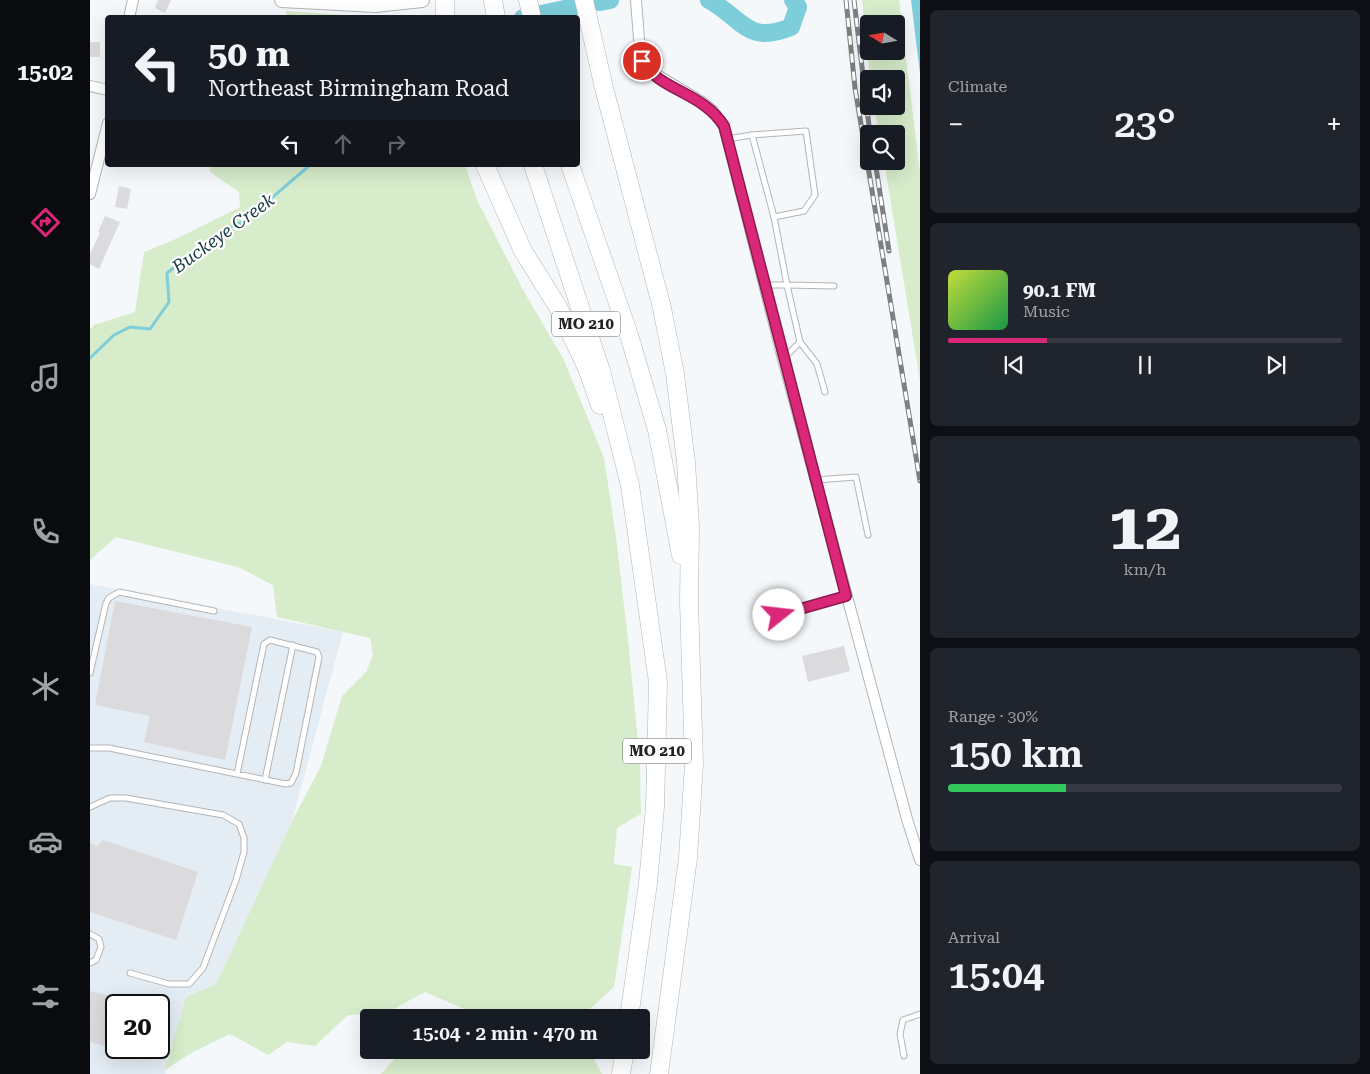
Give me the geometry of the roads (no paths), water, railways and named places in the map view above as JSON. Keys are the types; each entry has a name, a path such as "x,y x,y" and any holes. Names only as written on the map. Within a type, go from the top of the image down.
{"highway":[{"path":"444,0 445,15"},
{"path":"493,0 496,15"},
{"path":"528,0 531,15"},
{"path":"583,3 653,272 675,374 686,462 690,526 689,602"},
{"path":"486,167 524,251 558,307 587,368 630,485"},
{"name":"MO 210","path":"534,167 602,371 630,485 658,682 655,807 648,882 630,1009"},
{"name":"MO 210","path":"571,167 628,335 657,430 676,522 689,602 694,764 691,824 659,1074"},
{"path":"622,1074 624,1059"}],"main road":[{"path":"282,0 375,5 422,0"}],"street":[{"path":"130,15 133,0"},
{"path":"636,0 640,52 647,69 702,102 713,111 724,126 846,596 920,860"},
{"path":"90,86 105,89"},
{"path":"90,194 105,135"}],"lane":[{"path":"727,139 752,134 806,131 815,196 804,210 774,217"},
{"path":"752,134 774,217 800,342 818,364 825,392"},
{"path":"766,285 834,286"},
{"path":"783,358 800,342"},
{"path":"816,480 856,477 868,535"},
{"path":"90,673 106,603 119,592 214,611"},
{"path":"779,615 846,596"},
{"path":"90,748 109,748 265,780 291,783 296,773 319,657 317,652 270,640 264,644 237,774"},
{"path":"265,780 293,645"},
{"path":"90,807 110,798 126,798 223,815 239,824 244,838 244,852 236,880 203,968 189,984 169,984 130,973"},
{"path":"90,934 99,940 100,947 96,960 90,963"},
{"path":"904,1056 900,1034 903,1020 920,1014"}],"water":[{"path":"911,0 920,0 920,74 912,8"}],"waterway":[{"name":"Buckeye Creek","path":"600,2 610,0"},
{"name":"Buckeye Creek","path":"709,0 746,27 764,33 776,32 791,27 798,7 793,0"},
{"name":"Buckeye Creek","path":"537,15 574,7"},
{"name":"Buckeye Creek","path":"90,358 114,335 130,327 150,329 169,302 167,273 224,230 246,220 308,167"}],"railway":[{"path":"846,0 855,88 920,481"},
{"path":"854,0 869,125"},
{"path":"876,170 889,251"}]}
